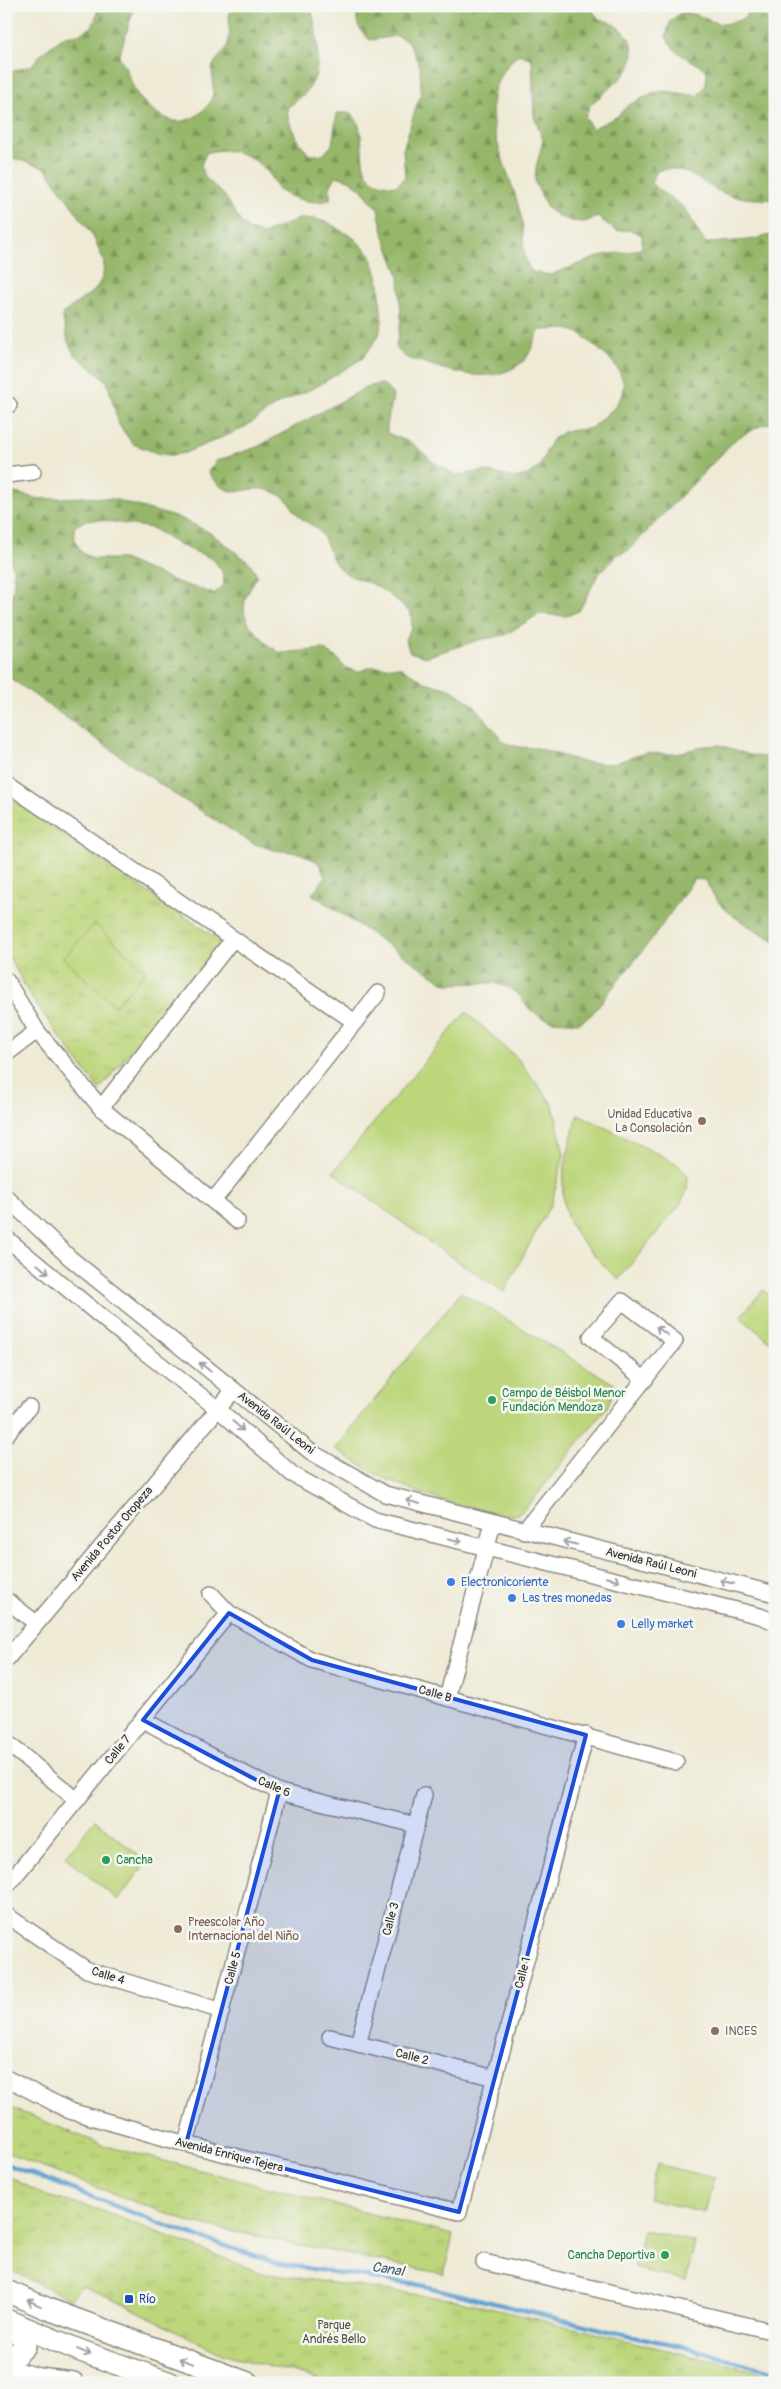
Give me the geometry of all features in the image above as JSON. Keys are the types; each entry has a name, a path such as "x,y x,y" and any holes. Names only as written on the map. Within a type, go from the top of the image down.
{"main road":[{"path":"6,2291 48,2309 248,2383"},
{"path":"6,2322 24,2339 25,2346 15,2356 12,2370 40,2379 73,2383"},
{"path":"6,2322 167,2382"},
{"path":"130,2383 167,2382"}],"street":[{"path":"6,475 33,472"},
{"path":"6,783 355,1022"},
{"path":"101,1108 233,939"},
{"path":"6,980 37,1030 101,1108 236,1221"},
{"path":"213,1201 378,993"},
{"path":"6,1054 37,1030"},
{"name":"Avenida Raúl Leoni","path":"6,1197 70,1258 311,1452 385,1494 771,1594"},
{"name":"Avenida Raúl Leoni","path":"6,1238 126,1337 218,1409 292,1474 375,1520 768,1619"},
{"path":"524,1531 645,1380 675,1341 622,1301 591,1337 645,1380"},
{"name":"Avenida Postor Oropeza","path":"6,1660 234,1390"},
{"path":"6,1435 29,1407"},
{"path":"447,1698 493,1523"},
{"name":"Calle B","path":"211,1594 230,1613 312,1660 586,1735 676,1762"},
{"path":"768,1619 771,1594"},
{"path":"6,1600 36,1623"},
{"name":"Calle 7","path":"6,1888 230,1613"},
{"name":"Calle 6","path":"142,1720 279,1792 416,1825"},
{"name":"Calle 1","path":"459,2212 586,1735"},
{"path":"6,1742 77,1800"},
{"name":"Calle 5","path":"186,2144 279,1792"},
{"name":"Calle 3","path":"358,2044 424,1795"},
{"name":"Calle 4","path":"6,1915 87,1970 222,2011"},
{"name":"Calle 2","path":"330,2037 495,2078"},
{"name":"Avenida Enrique Tejera","path":"6,2078 70,2111 186,2144 459,2212"},
{"path":"484,2262 775,2332"}],"highlighted area":[{"path":"229,1613 312,1660 586,1735 459,2212 186,2144 279,1792 143,1720"}],"green space":[{"path":"97,6 135,6 119,56 132,85 144,102 164,117 180,121 198,115 204,110 211,99 213,93 213,66 228,44 230,6 311,6 318,49 316,71 308,90 287,108 289,122 297,139 309,155 323,155 332,145 337,113 351,113 359,126 364,166 367,174 373,180 382,184 396,186 405,177 403,150 421,95 420,67 409,42 398,36 370,40 366,36 360,29 357,21 359,6 592,6 591,9 599,19 612,23 623,31 632,43 633,56 629,69 590,105 585,117 592,129 618,116 627,106 652,93 667,91 697,96 706,85 707,71 674,49 666,36 670,22 680,13 690,13 726,24 746,17 748,6 775,6 775,200 732,196 722,193 677,170 657,171 651,183 683,207 707,243 749,240 775,234 775,422 762,425 737,438 629,550 617,555 598,575 579,611 566,616 539,614 505,635 479,640 425,657 410,652 405,639 412,627 411,613 376,586 350,576 340,569 336,565 320,532 301,518 282,496 260,489 234,491 226,489 217,483 208,472 216,461 257,447 369,386 383,384 393,395 387,423 387,433 412,443 433,462 456,475 484,471 514,478 528,475 540,466 551,441 563,432 591,428 613,409 621,397 624,384 619,371 611,360 580,333 567,329 540,330 525,360 510,370 498,374 474,375 461,373 406,357 396,347 401,320 399,276 384,236 378,209 360,188 349,180 336,176 330,187 330,200 317,202 303,200 278,190 274,180 267,171 250,157 228,151 217,151 206,153 201,165 205,177 225,196 240,221 250,230 262,234 302,218 316,219 329,223 355,239 370,254 379,282 382,322 379,335 363,358 316,387 278,404 242,429 185,453 171,455 159,454 133,444 119,425 107,381 74,354 68,342 62,314 96,289 103,276 104,261 92,234 45,168 6,156 6,73 31,66 41,54 65,36 79,34 92,27 97,14","holes":["519,54 532,59 534,116 543,140 536,168 535,182 547,208 558,216 571,221 584,222 598,217 616,231 630,230 642,235 642,248 629,252 603,255 550,275 532,272 524,252 521,217 501,154 492,112 494,92 503,72"]},
{"path":"6,491 40,499 84,497 113,499 182,519 209,532 250,563 257,575 245,599 244,612 249,624 268,645 281,653 323,649 336,657 344,667 358,672 371,667 400,667 425,682 452,690 474,705 505,743 519,747 537,748 583,762 612,764 645,753 675,754 704,746 720,745 762,757 775,756 775,941 744,923 725,909 711,891 706,880 694,879 655,935 591,1015 579,1023 553,1021 541,1017 528,1008 520,996 508,987 494,983 446,984 312,894 325,877 318,862 300,853 274,850 252,843 171,792 6,675 6,605 10,600 14,586 14,571 6,552","holes":["86,520 100,520 152,528 177,544 213,559 222,571 224,585 214,594 174,581 123,559 94,559 81,552 75,541 74,527"]},
{"path":"6,796 222,942 99,1090 30,996 6,951"},
{"path":"95,924 146,971 115,1006 63,958"},
{"path":"466,1012 519,1060 553,1105 564,1154 552,1202 504,1292 432,1244 333,1172"},
{"path":"578,1114 676,1163 688,1176 687,1191 679,1206 618,1280 578,1237 565,1208 563,1177 569,1145"},
{"path":"763,1290 775,1300 775,1346 740,1317"},
{"name":"Campo de Béisbol Menor Fundación Mendoza","path":"461,1292 614,1384 613,1393 607,1407 531,1502 520,1513 510,1515 494,1514 431,1497 384,1478 335,1449"},
{"name":"Cancha","path":"95,1820 147,1862 118,1900 65,1857"},
{"path":"6,2106 106,2146 453,2235 444,2274 192,2223 25,2161 6,2151"},
{"path":"657,2164 714,2178 705,2213 648,2199"},
{"name":"Parque Andrés Bello","path":"6,2175 46,2196 100,2210 262,2273 456,2300 752,2370 775,2377 775,2383 334,2383 224,2355 116,2300 82,2286 70,2299 6,2268"},
{"name":"Cancha Deportiva","path":"643,2230 695,2242 686,2281 634,2268"}],"waterway":[{"name":"Canal","path":"6,2164 183,2232 280,2264 424,2286 609,2331 681,2346 775,2372"}],"place":[{"name":"Unidad Educativa La Consolación","path":"702,1121"},
{"name":"Campo de Béisbol Menor Fundación Mendoza","path":"492,1400"},
{"name":"Electronicoriente","path":"451,1582"},
{"name":"Las tres monedas","path":"512,1598"},
{"name":"Lelly market","path":"621,1624"},
{"name":"Cancha","path":"106,1860"},
{"name":"Preescolar Año Internacional del Niño","path":"178,1929"},
{"name":"INCES","path":"715,2031"},
{"name":"Cancha Deportiva","path":"665,2255"},
{"name":"Río","path":"129,2299"}]}
